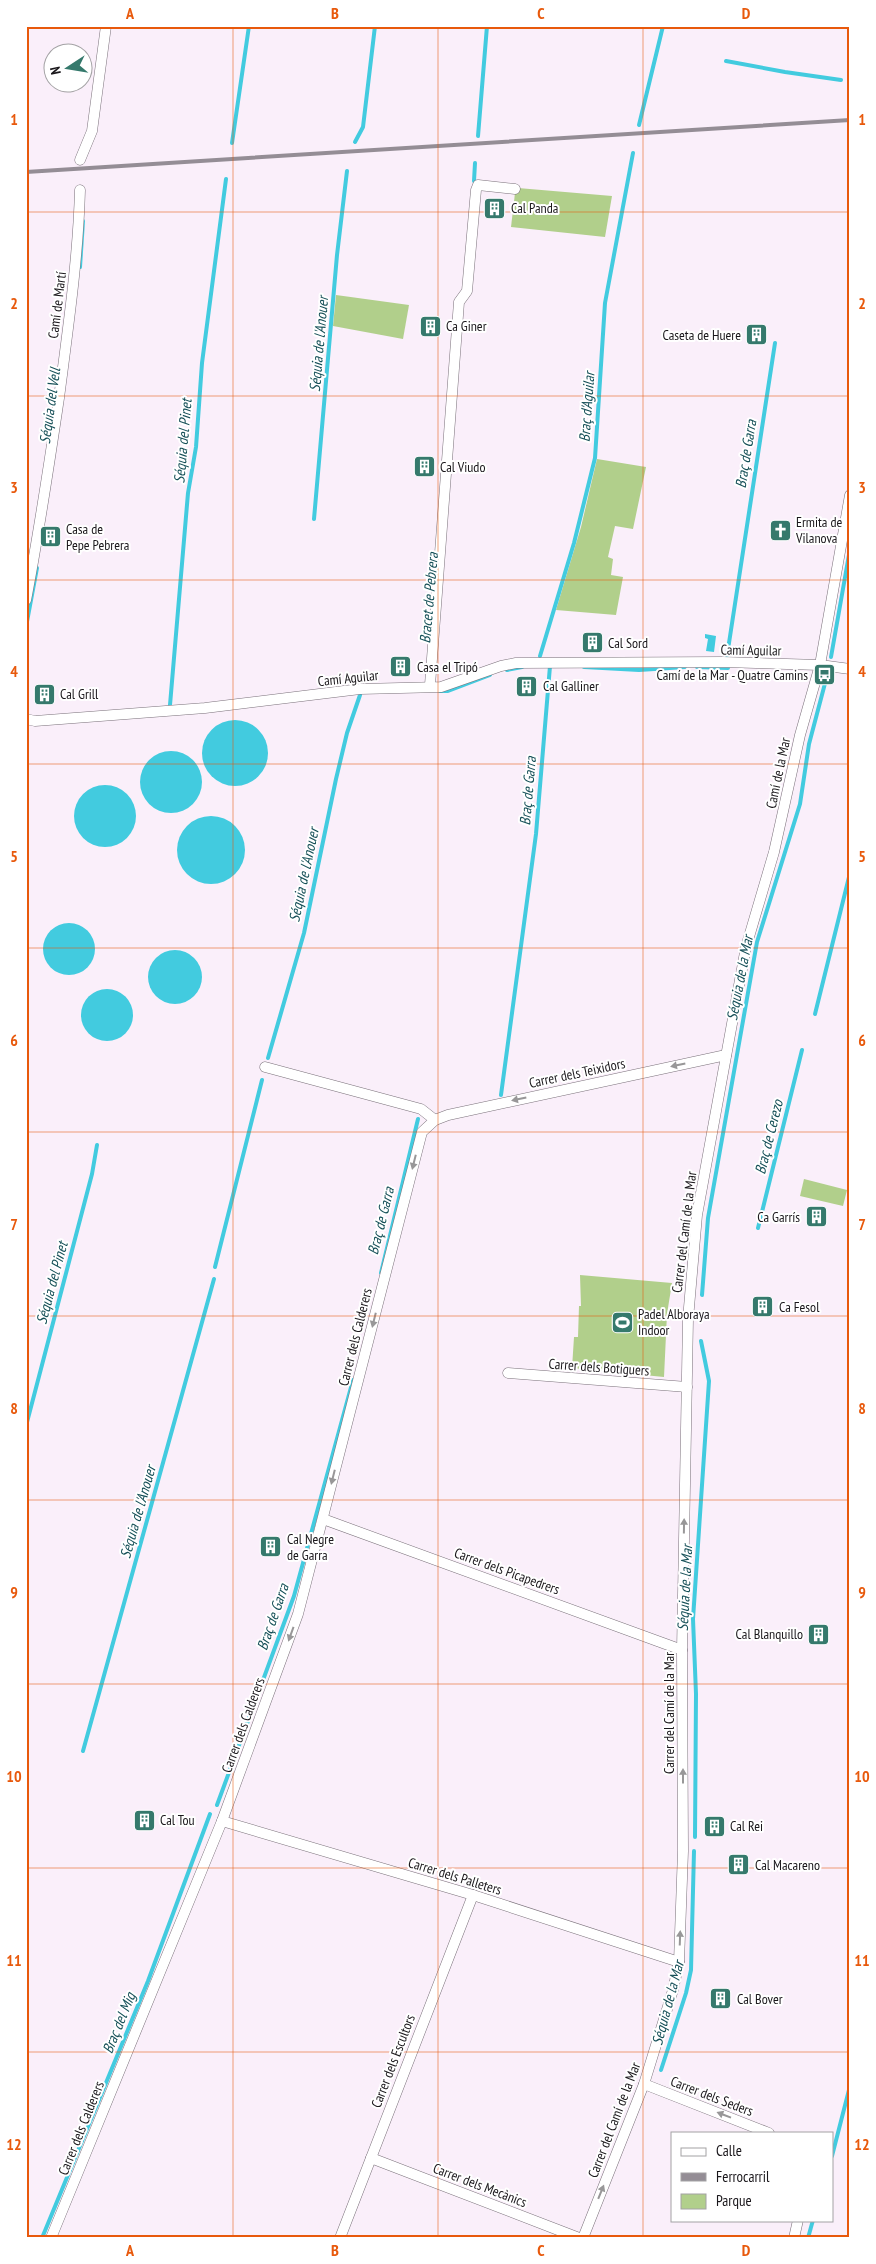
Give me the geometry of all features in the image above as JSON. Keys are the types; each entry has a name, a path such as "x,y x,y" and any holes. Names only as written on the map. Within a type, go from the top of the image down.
{"street":[{"path":"80,160 92,131 106,26"},
{"path":"430,685 459,302 467,291 476,190 478,185 515,189"},
{"name":"Camí de Martí","path":"26,600 50,461 73,300 80,190"},
{"name":"Camí de la Mar","path":"726,1055 746,947 774,852 800,735 820,665 850,495"},
{"name":"Camí Aguilar","path":"26,719 35,721 204,708 364,689 430,685 441,687 501,666 516,663 724,662 820,665 850,669"},
{"name":"Carrer dels Teixidors","path":"434,1120 448,1115 726,1055"},
{"name":"Carrer del Camí de la Mar","path":"583,2238 644,2084 673,1990 679,1962 683,1851 682,1650 688,1319 697,1215 726,1055"},
{"path":"265,1067 421,1109 434,1120"},
{"name":"Carrer dels Calderers","path":"51,2238 222,1821 298,1614 422,1132 434,1120"},
{"name":"Carrer dels Botiguers","path":"508,1373 687,1387"},
{"name":"Carrer dels Picapedrers","path":"322,1518 682,1650"},
{"name":"Carrer dels Palleters","path":"222,1821 473,1895 679,1962"},
{"name":"Carrer dels Escultors","path":"340,2238 473,1895"},
{"name":"Carrer dels Seders","path":"644,2084 766,2132"},
{"name":"Carrer dels Mecànics","path":"371,2158 579,2238"},
{"path":"794,2238 798,2222"}],"green space":[{"path":"518,188 612,196 605,237 511,227 515,193"},
{"path":"336,295 409,305 403,339 333,326"},
{"path":"597,459 646,467 633,529 615,526 608,557 613,559 611,575 623,577 616,615 556,610 581,527"},
{"path":"804,1179 847,1190 843,1206 800,1196"},
{"name":"Padel Alboraya Indoor","path":"580,1275 672,1283 667,1314 664,1377 572,1368 574,1337 578,1337 579,1306 581,1306"}],"water":[{"path":"705,634 716,636 714,652 706,651 708,639 705,638"},
{"path":"241,720 259,729 266,740 268,753 266,766 259,777 248,784 229,786 211,777 204,766 202,747 211,729 222,722"},
{"path":"171,751 183,753 193,760 200,770 202,782 200,794 193,804 183,811 171,813 159,811 149,804 142,794 140,782 142,770 149,760 159,753"},
{"path":"99,785 111,785 127,794 134,804 136,816 134,828 127,838 111,847 99,847 88,842 79,833 74,822 74,810 79,799 88,790"},
{"path":"211,816 224,819 235,826 242,837 245,850 242,863 235,874 224,881 211,884 198,881 187,874 180,863 177,850 180,837 187,826 198,819"},
{"path":"64,923 74,923 88,930 95,944 95,954 88,968 74,975 64,975 54,971 47,964 43,954 43,944 47,934 54,927"},
{"path":"175,950 185,952 194,958 200,967 202,977 200,987 194,996 185,1002 175,1004 165,1002 156,996 150,987 148,977 150,967 156,958 165,952"},
{"path":"102,989 112,989 126,996 133,1010 133,1020 126,1034 112,1041 102,1041 92,1037 85,1030 81,1020 81,1010 85,1000 92,993"}],"waterway":[{"name":"Séquia del Pinet","path":"232,143 249,26"},
{"name":"Séquia de l'Anouer","path":"355,142 363,127 375,26"},
{"name":"Bracet de Pebrera","path":"478,136 487,26"},
{"name":"Braç d'Aguilar","path":"639,125 663,26"},
{"name":"Braç de Garra","path":"726,61 841,80"},
{"name":"Braç d'Aguilar","path":"540,656 574,543 595,458 605,303 633,153"},
{"name":"Bracet de Pebrera","path":"474,181 475,163"},
{"name":"Séquia de l'Anouer","path":"314,519 337,255 347,171"},
{"name":"Séquia del Pinet","path":"170,705 188,493 196,447 202,363 226,179"},
{"name":"Séquia del Vell","path":"80,267 83,221"},
{"name":"Braç de Garra","path":"727,656 775,343"},
{"name":"Séquia de la Mar","path":"831,657 850,549"},
{"name":"Séquia del Vell","path":"26,627 37,568"},
{"name":"Braç de Garra","path":"501,1095 536,834 550,666"},
{"path":"507,670 522,667"},
{"name":"Braç de Garra","path":"584,667 639,670 685,667"},
{"name":"Braç de Garra","path":"697,667 728,668"},
{"name":"Séquia de la Mar","path":"702,1295 708,1218 757,942 800,804 809,744 828,672"},
{"path":"440,691 448,691 490,675"},
{"name":"Séquia de l'Anouer","path":"268,1058 304,933 336,779 347,733 360,695"},
{"name":"Braç de Cerezo","path":"815,1014 850,873"},
{"name":"Braç de Cerezo","path":"758,1228 802,1050"},
{"name":"Séquia de l'Anouer","path":"215,1267 262,1080"},
{"name":"Braç de Garra","path":"381,1273 418,1119"},
{"name":"Séquia del Pinet","path":"26,1426 92,1174 97,1145"},
{"name":"Séquia de l'Anouer","path":"83,1751 214,1279"},
{"name":"Séquia de la Mar","path":"695,1837 696,1694 693,1619 709,1381 701,1341"},
{"name":"Braç de Garra","path":"217,1805 294,1596 353,1380"},
{"name":"Braç del Mig","path":"42,2238 148,1981 210,1814"},
{"name":"Séquia de la Mar","path":"661,2070 686,1993 691,1970 694,1851"},
{"path":"834,2148 850,2086"},
{"path":"808,2238 812,2222"}],"railway":[{"path":"26,172 850,120"}],"place":[{"name":"Cal Panda","path":"495,208"},
{"name":"Ca Giner","path":"430,326"},
{"name":"Caseta de Huere","path":"757,335"},
{"name":"Cal Viudo","path":"424,467"},
{"name":"Ermita de Vilanova","path":"780,530"},
{"name":"Casa de Pepe Pebrera","path":"50,537"},
{"name":"Cal Sord","path":"592,643"},
{"name":"Casa el Tripó","path":"401,667"},
{"name":"Camí de la Mar - Quatre Camins","path":"824,675"},
{"name":"Cal Galliner","path":"527,686"},
{"name":"Cal Grill","path":"44,694"},
{"name":"Ca Garrís","path":"816,1217"},
{"name":"Ca Fesol","path":"763,1307"},
{"name":"Padel Alboraya Indoor","path":"622,1322"},
{"name":"Cal Negre de Garra","path":"271,1547"},
{"name":"Cal Blanquillo","path":"819,1634"},
{"name":"Cal Tou","path":"144,1820"},
{"name":"Cal Rei","path":"714,1826"},
{"name":"Cal Macareno","path":"739,1865"},
{"name":"Cal Bover","path":"721,1999"}]}
